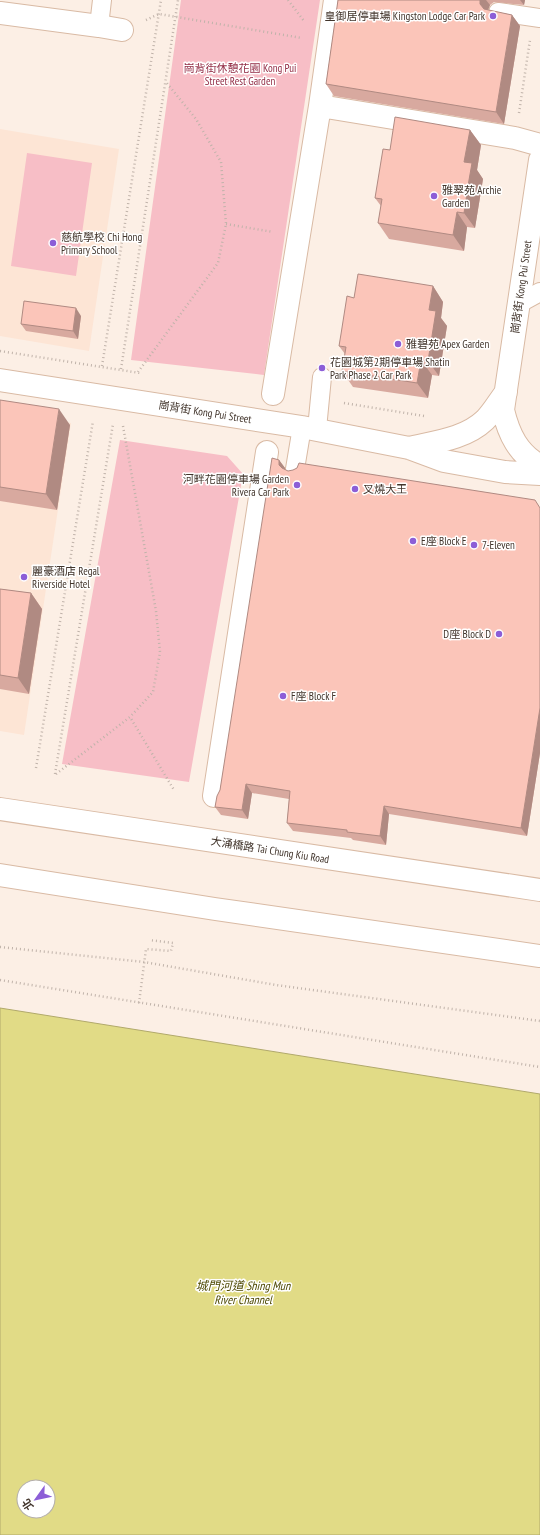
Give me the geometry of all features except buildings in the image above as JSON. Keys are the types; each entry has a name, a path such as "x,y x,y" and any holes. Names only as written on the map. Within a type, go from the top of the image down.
{"street":[{"path":"273,394 320,106 335,0"},
{"path":"0,13 122,30"},
{"path":"320,106 515,138 540,145"},
{"name":"崗背街 Kong Pui Street","path":"540,160 503,410 507,426 514,442 531,461 540,466"},
{"name":"崗背街 Kong Pui Street","path":"0,380 309,428 409,448 444,461 505,472 540,474"},
{"name":"崗背街 Kong Pui Street","path":"409,448 451,439 472,430 485,420 506,391"},
{"path":"214,796 266,452"},
{"name":"大涌橋路 Tai Chung Kiu Road","path":"0,809 540,890"},
{"path":"0,875 215,909 540,956"}],"lane":[{"path":"99,26 102,0"},
{"path":"498,12 536,17"},
{"path":"518,304 540,292"},
{"path":"295,469 320,399 322,377"}],"path":[{"path":"102,366 161,0"},
{"path":"159,14 329,42"},
{"path":"515,138 536,17"},
{"path":"138,372 218,264 226,224 222,162 196,119 166,82"},
{"path":"226,224 299,236"},
{"path":"0,350 146,374"},
{"path":"320,399 430,416"},
{"path":"36,768 93,421"},
{"path":"55,774 130,717 153,692 160,652 156,611 123,425"},
{"path":"130,717 174,790"},
{"path":"139,1003 146,949 171,951 173,943 149,940"},
{"path":"0,947 144,962 276,985 540,1022"},
{"path":"0,980 540,1067"}],"shaded area":[{"name":"慈航學校 Chi Hong Primary School","path":"0,129 119,149 89,351 0,336"},
{"name":"麗豪酒店 Regal Riverside Hotel","path":"0,412 71,423 24,735 0,731"}],"green space":[{"name":"崗背街休憩花園 Kong Pui Street Rest Garden","path":"181,0 320,0 264,375 131,360"},
{"path":"27,153 92,163 76,276 11,266"},
{"path":"120,440 227,456 243,474 189,782 62,764"}],"water":[{"name":"城門河道 Shing Mun River Channel","path":"0,1008 540,1094 540,1535 0,1535"}],"place":[{"name":"皇御居停車場 Kingston Lodge Car Park","path":"493,16"},
{"name":"雅翠苑 Archie Garden","path":"434,196"},
{"name":"慈航學校 Chi Hong Primary School","path":"53,243"},
{"name":"雅碧苑 Apex Garden","path":"398,344"},
{"name":"花園城第2期停車場 Shatin Park Phase 2 Car Park","path":"322,368"},
{"name":"河畔花園停車場 Garden Rivera Car Park","path":"297,485"},
{"name":"叉燒大王","path":"355,489"},
{"name":"E座 Block E","path":"413,541"},
{"name":"7-Eleven","path":"474,545"},
{"name":"麗豪酒店 Regal Riverside Hotel","path":"24,577"},
{"name":"D座 Block D","path":"499,634"},
{"name":"F座 Block F","path":"283,696"}]}
